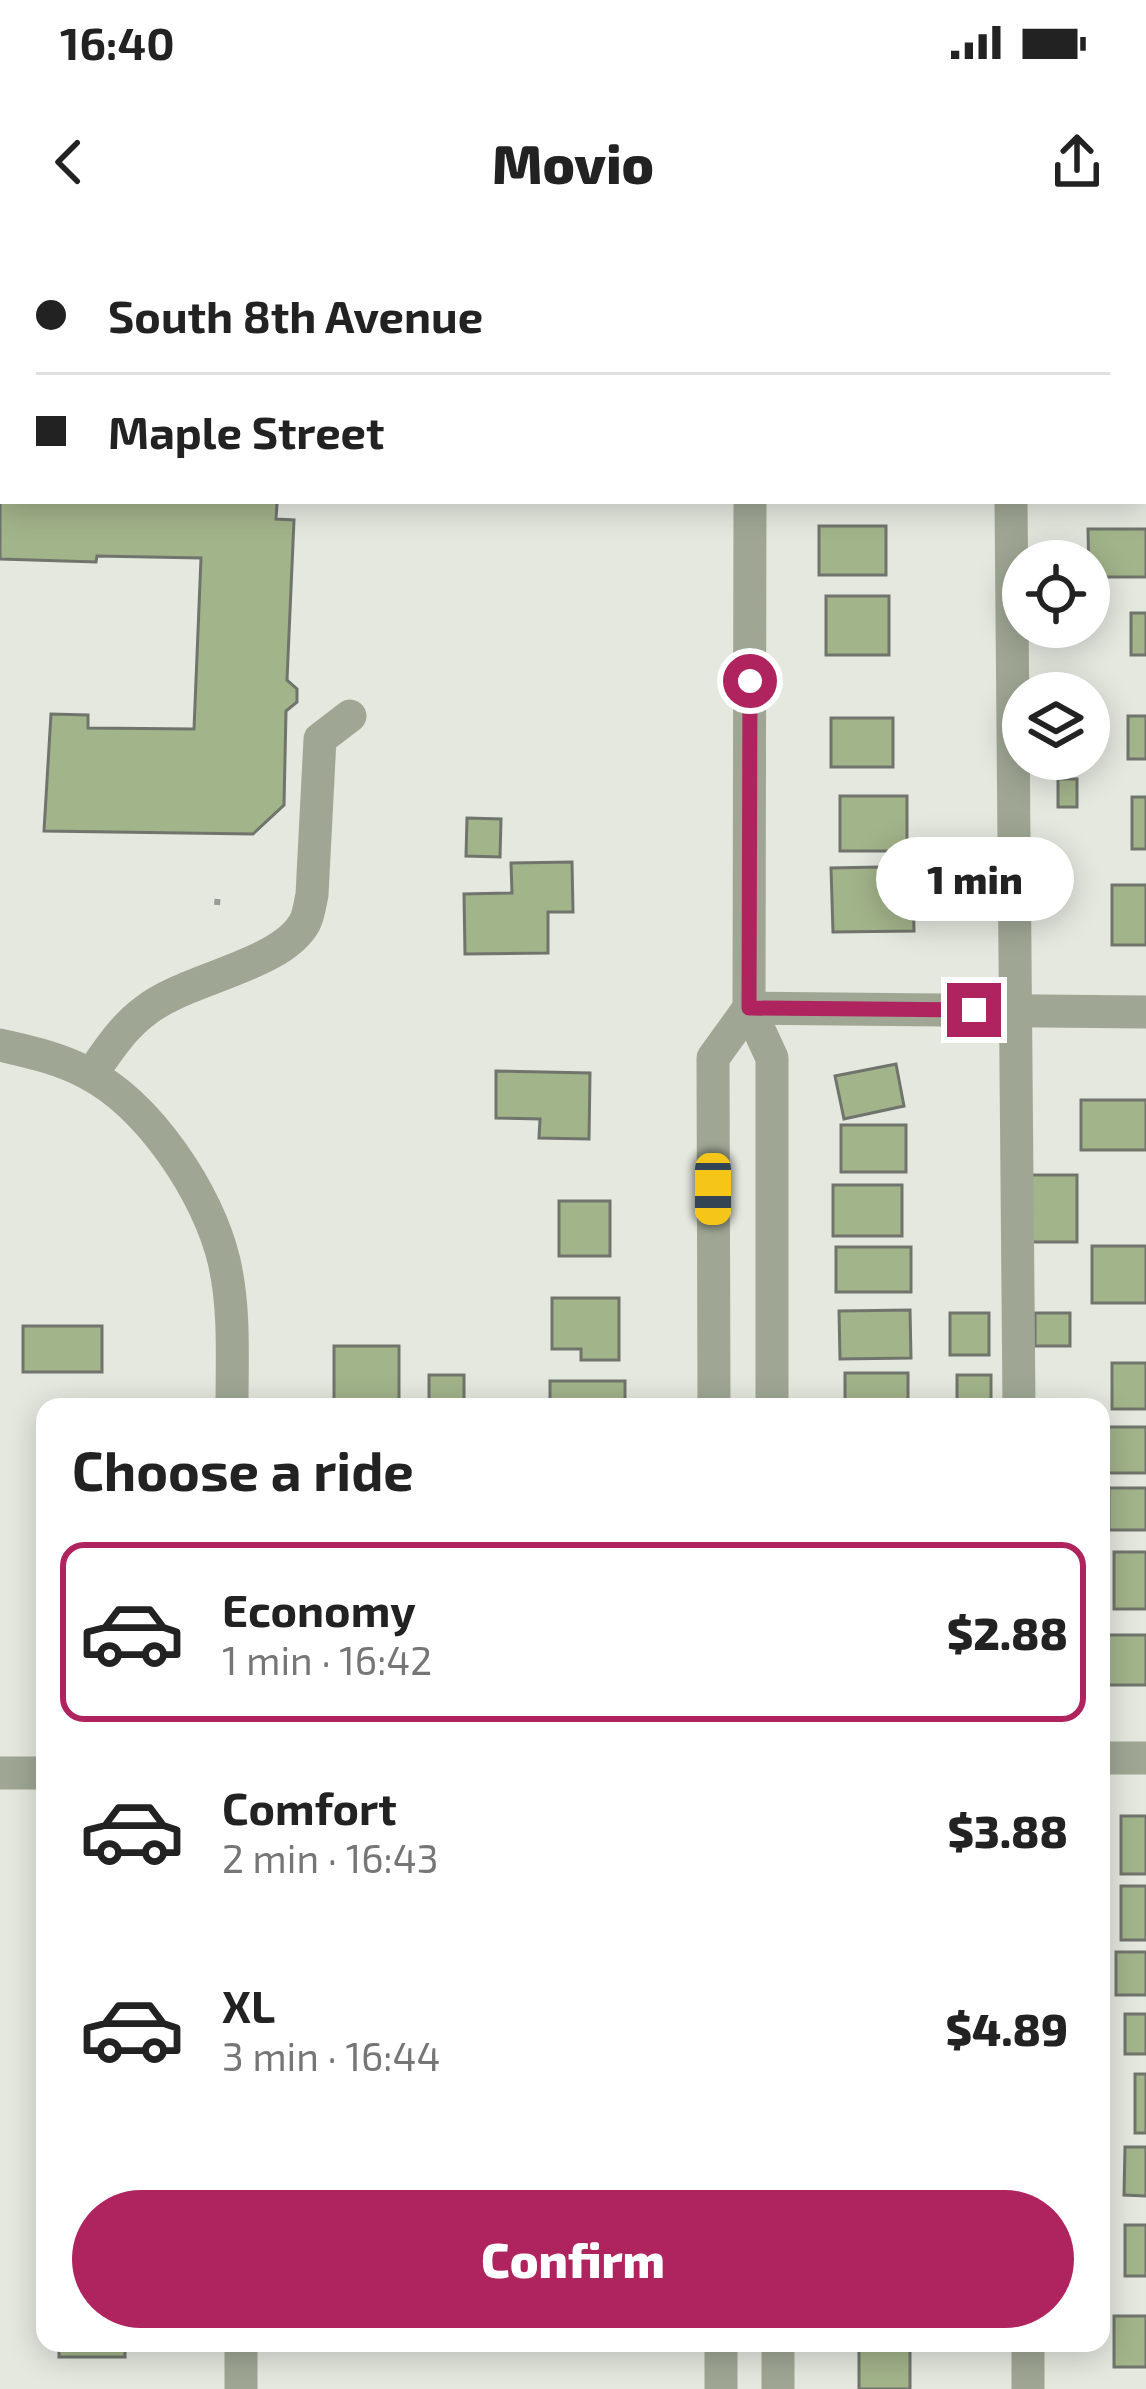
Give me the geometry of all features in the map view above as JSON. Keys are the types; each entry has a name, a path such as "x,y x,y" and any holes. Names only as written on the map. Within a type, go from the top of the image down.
{"street":[{"path":"750,504 749,1008 772,1058 772,1398"},
{"path":"1011,504 1019,1398"},
{"path":"91,1075 115,1040 146,1010 290,942 307,920 320,739 350,716"},
{"path":"749,1008 1146,1012"},
{"path":"713,1398 713,1058 749,1008"},
{"path":"0,1045 57,1058 119,1093 182,1164 209,1215 224,1259 231,1303 232,1398"},
{"path":"1110,1758 1146,1758"},
{"path":"0,1774 36,1773"},
{"path":"241,2352 242,2389"},
{"path":"721,2352 721,2389"},
{"path":"778,2352 778,2389"},
{"path":"1028,2352 1028,2389"}],"path":[{"path":"217,905 218,895"}],"building":[{"path":"0,504 277,504 276,519 294,520 287,680 297,689 297,702 286,711 284,805 253,834 44,831 51,714 88,715 88,728 194,729 201,558 0,559"},
{"path":"819,526 886,526 886,575 819,575"},
{"path":"1088,529 1146,529 1146,577 1110,577 1110,540 1088,540"},
{"path":"826,596 889,596 889,655 826,655"},
{"path":"1131,613 1146,613 1146,655 1131,655"},
{"path":"1128,716 1146,716 1146,759 1128,759"},
{"path":"831,718 893,718 893,767 831,767"},
{"path":"1058,780 1077,780 1077,807 1058,807"},
{"path":"840,796 907,796 907,851 840,851"},
{"path":"1132,797 1146,797 1146,849 1132,849"},
{"path":"467,818 501,819 500,857 466,856"},
{"path":"572,862 573,912 548,912 548,953 465,954 464,894 512,893 511,863"},
{"path":"879,867 879,878 913,878 914,931 833,932 831,868"},
{"path":"1112,885 1146,885 1146,945 1112,945"},
{"path":"896,1064 904,1106 844,1119 835,1076"},
{"path":"496,1071 590,1073 589,1139 539,1138 540,1119 496,1118"},
{"path":"1081,1100 1146,1100 1146,1150 1081,1150"},
{"path":"841,1125 906,1125 906,1172 841,1172"},
{"path":"1022,1175 1077,1175 1077,1242 1022,1242"},
{"path":"833,1185 902,1185 902,1236 833,1236"},
{"path":"559,1201 610,1201 610,1256 559,1256"},
{"path":"1092,1246 1146,1246 1146,1303 1092,1303"},
{"path":"836,1247 911,1247 911,1292 836,1292"},
{"path":"552,1298 619,1298 619,1360 581,1360 581,1349 552,1349"},
{"path":"910,1310 911,1358 840,1359 839,1311"},
{"path":"950,1313 989,1313 989,1355 950,1355"},
{"path":"1035,1313 1070,1313 1070,1346 1035,1346"},
{"path":"23,1326 102,1326 102,1372 23,1372"},
{"path":"334,1346 399,1346 399,1398 334,1398"},
{"path":"1112,1363 1146,1363 1146,1409 1112,1409"},
{"path":"845,1373 908,1373 908,1398 845,1398"},
{"path":"429,1375 464,1375 464,1398 429,1398"},
{"path":"957,1375 991,1375 991,1398 957,1398"},
{"path":"550,1381 625,1381 625,1398 550,1398"},
{"path":"1110,1427 1146,1427 1146,1473 1110,1473"},
{"path":"1110,1488 1146,1488 1146,1530 1110,1530"},
{"path":"1114,1552 1146,1552 1146,1609 1114,1609"},
{"path":"1110,1635 1146,1635 1146,1685 1110,1685"},
{"path":"1121,1816 1146,1816 1146,1874 1121,1874"},
{"path":"1121,1886 1146,1886 1146,1940 1121,1940"},
{"path":"1116,1952 1146,1952 1146,1995 1116,1995"},
{"path":"1125,2014 1146,2014 1146,2054 1125,2054"},
{"path":"1135,2074 1146,2074 1146,2133 1135,2133"},
{"path":"1125,2147 1146,2147 1146,2196 1124,2195"},
{"path":"1125,2225 1146,2225 1146,2276 1125,2276"},
{"path":"1114,2316 1146,2316 1146,2367 1114,2367"},
{"path":"59,2352 125,2352 125,2357 59,2357"},
{"path":"859,2352 910,2352 910,2389 859,2389"}],"route":[{"path":"750,681 749,1008 974,1010"}]}
